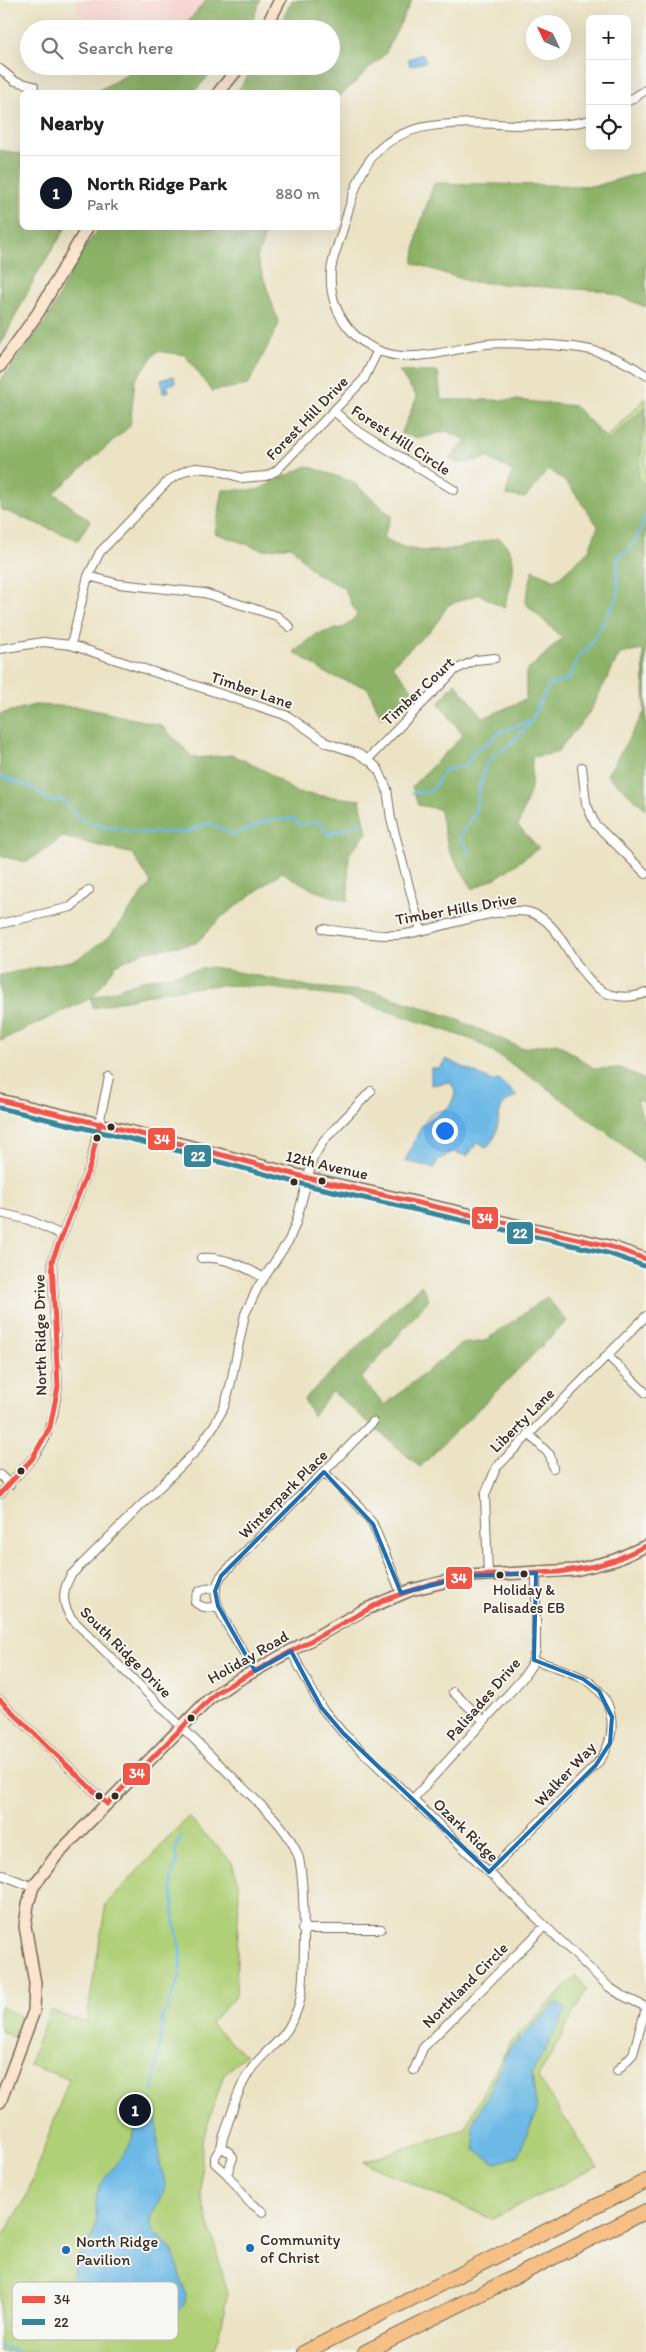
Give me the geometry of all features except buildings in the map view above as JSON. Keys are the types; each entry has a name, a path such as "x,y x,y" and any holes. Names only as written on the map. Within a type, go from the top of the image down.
{"highway":[{"path":"305,2352 646,2182"},
{"path":"365,2352 646,2211"}],"street":[{"path":"270,20 280,0"},
{"path":"0,68 15,81 34,86"},
{"path":"221,90 233,75"},
{"path":"631,99 646,90"},
{"path":"586,121 562,126 544,127 426,125 394,138 377,151 369,161 358,183 333,261 331,284 333,297 342,319 358,338 378,350 391,354 414,356 488,344 572,346 612,355 646,374"},
{"path":"0,366 38,313 85,230"},
{"name":"Forest Hill Drive","path":"71,645 88,576 100,552 169,480 187,470 205,468 242,478 266,476 286,464 364,379 378,350"},
{"name":"Forest Hill Circle","path":"334,411 354,428 454,490"},
{"path":"88,576 119,584 192,590 204,593 277,616 290,627"},
{"name":"Timber Lane","path":"0,649 43,642 71,645 288,716 327,743 368,759"},
{"name":"Timber Court","path":"368,759 455,670 476,660 495,658"},
{"path":"368,759 378,769 387,789 391,819 421,931"},
{"path":"582,767 586,803 595,824 646,874"},
{"path":"0,924 71,907 88,890"},
{"name":"Timber Hills Drive","path":"323,929 398,935 514,910 533,913 549,924 592,984 601,990 622,996 646,993"},
{"name":"North Ridge Drive","path":"0,1494 32,1460 47,1433 53,1416 58,1387 52,1260 90,1166 109,1077"},
{"name":"South Ridge Drive","path":"263,2212 248,2202 227,2174 215,2164 215,2157 221,2147 245,2079 256,2063 284,2034 298,2009 302,1991 301,1867 290,1837 273,1817 72,1619 65,1607 64,1592 71,1575 196,1451 215,1424 224,1407 230,1387 245,1314 264,1278 289,1240 318,1149 371,1091"},
{"name":"12th Avenue","path":"0,1100 308,1178 600,1244 646,1259"},
{"path":"0,1213 29,1220 62,1235"},
{"path":"202,1258 241,1265 264,1278"},
{"name":"Liberty Lane","path":"488,1574 484,1509 488,1482 502,1460 646,1316"},
{"path":"607,1355 646,1393"},
{"name":"Winterpark Place","path":"216,1588 221,1576 373,1422"},
{"path":"528,1433 550,1455 553,1468"},
{"path":"324,1472 359,1506 373,1524 401,1593"},
{"path":"0,1475 10,1485"},
{"name":"Holiday Road","path":"0,2102 2,2090 34,2011 35,1983 25,1926 33,1887 56,1856 217,1692 362,1611 401,1593 449,1579 488,1574 575,1570 615,1560 646,1546"},
{"name":"Palisades Drive","path":"413,1799 522,1679 534,1660 537,1636 536,1573"},
{"path":"218,1606 207,1608 199,1606 195,1602 196,1593 200,1589 216,1588 218,1606 255,1671"},
{"name":"Ozark Ridge","path":"291,1651 321,1707 343,1733 609,1987 620,1995 646,2007"},
{"name":"Walker Way","path":"489,1872 596,1765 608,1747 612,1734 612,1717 609,1706 595,1687 583,1678 534,1660"},
{"path":"453,1692 484,1721"},
{"path":"0,1700 107,1804"},
{"path":"0,1874 33,1887"},
{"name":"Northland Circle","path":"414,2070 423,2048 545,1926"},
{"path":"302,1929 381,1929"},
{"path":"618,2071 633,2054 646,2007"},
{"path":"221,2147 230,2153 233,2158 227,2174"}],"highlighted area":[{"path":"324,1472 373,1524 401,1593 468,1576 536,1573 534,1660 583,1679 599,1691 612,1717 610,1743 596,1765 489,1872 343,1733 321,1707 291,1651 255,1671 218,1606 215,1591 221,1576"}],"shaded area":[{"path":"76,0 217,0 200,20 89,20 76,9"}],"green space":[{"path":"206,0 260,0 253,20 190,20"},
{"path":"292,0 412,0 385,54 340,96 340,90 238,90 249,75 340,75 340,20 282,20"},
{"path":"127,75 209,75 196,90 99,90"},
{"path":"0,150 20,154 20,230 65,230 38,272 0,346"},
{"path":"646,171 646,307 605,291 471,282 413,263 418,231 434,183 596,186"},
{"path":"98,230 267,230 257,258 279,324 248,385 212,391 185,355 157,351 135,380 130,426 54,493 90,521 78,540 0,509 0,381 49,317 79,255"},
{"path":"399,371 438,372 441,400 515,400 575,406 609,441 646,407 638,477 643,484 646,481 646,809 607,775 645,711 643,650 620,654 588,715 556,753 532,757 531,788 518,826 539,848 499,876 473,889 449,851 439,809 418,805 412,786 463,735 439,703 455,683 484,718 526,699 526,672 562,638 525,603 533,570 556,580 589,550 598,526 568,484 549,469 525,498 506,495 512,471 488,458 459,464 449,459 466,440 446,431 420,438 401,434 417,397"},
{"path":"646,398 646,494 597,446"},
{"path":"307,466 353,482 392,516 383,537 397,545 425,551 439,551 499,538 511,553 513,562 512,580 504,608 479,594 448,605 435,626 392,665 413,690 381,717 368,688 329,675 294,652 317,634 345,627 357,615 344,588 315,573 291,546 263,550 215,533 223,490 257,490"},
{"path":"35,705 80,707 161,725 194,758 233,755 267,772 297,793 360,800 367,833 349,854 348,901 315,891 282,872 223,916 196,943 143,952 116,965 92,998 144,980 212,967 312,987 375,992 454,1018 521,1048 557,1043 595,1069 621,1068 646,1081 646,1103 637,1099 643,1120 646,1123 646,1165 617,1140 536,1080 476,1041 349,998 256,986 219,985 164,991 93,1008 91,998 0,1041 0,975 76,960 110,936 151,883 133,854 63,837 27,862 0,856 0,714"},
{"path":"421,1285 429,1299 361,1379 385,1405 461,1344 485,1341 547,1297 567,1321 420,1467 332,1391 313,1416 304,1399"},
{"path":"188,1817 232,1862 239,1885 236,1996 210,2023 245,2055 224,2074 202,2142 201,2196 228,2293 216,2347 204,2352 0,2352 0,2241 25,2200 69,2079 29,2065 50,2010 86,2023 106,1904"},
{"path":"576,1976 587,1989 538,2078 597,2167 492,2219 363,2162 464,2129 510,2043"},
{"path":"0,2006 24,2018 14,2038 0,2031"}],"water":[{"path":"423,54 426,62 410,66 408,59"},
{"path":"174,376 175,383 167,385 169,391 163,393 161,380"},
{"path":"446,1059 492,1081 499,1080 517,1096 510,1099 502,1107 494,1139 487,1148 478,1142 467,1156 453,1152 438,1160 434,1168 405,1161 422,1125 450,1106 456,1092 450,1082 431,1085 431,1068 440,1068"},
{"path":"556,2003 567,2010 532,2073 537,2112 517,2157 496,2163 475,2150 472,2124 491,2090 507,2052"},
{"path":"151,2112 156,2116 159,2157 165,2185 163,2195 152,2215 151,2225 152,2229 173,2252 186,2295 183,2306 178,2312 178,2282 73,2282 74,2269 78,2258 91,2239 95,2229 97,2221 96,2199 99,2188 128,2148 139,2121"}],"waterway":[{"path":"470,853 460,837 475,813 480,784 487,764 495,754 507,747 529,725 549,685 569,679 580,654 587,651 618,597 617,557 633,545 646,514"},
{"path":"412,793 432,791 444,770 466,766 475,750 487,744 499,733 530,721"},
{"path":"0,776 32,788 52,802 61,799 82,820 105,827 143,833 185,832 210,823 233,835 269,820 293,819 300,825 320,822 328,835 362,822"},
{"path":"153,2091 163,2016 180,1977 181,1955 174,1917 171,1879 177,1861 175,1851 181,1836"},
{"path":"148,2112 151,2099"},
{"path":"0,2345 16,2352"}],"transit line":[{"name":"34","path":"0,1100 166,1140 308,1178 609,1246 646,1259"},
{"name":"22","path":"0,1108 164,1147 306,1185 607,1253 644,1266"},
{"name":"34","path":"0,1494 32,1459 50,1427 58,1387 52,1261 90,1166 100,1123"},
{"name":"34","path":"0,1700 107,1804 217,1692 385,1600 430,1584 468,1576 559,1572 595,1566 615,1560 646,1546"}],"place":[{"name":"Holiday & Palisades EB","path":"524,1574"},
{"name":"North Ridge Park","path":"135,2110"},
{"name":"Community of Christ","path":"250,2248"},
{"name":"North Ridge Pavilion","path":"66,2250"}]}
